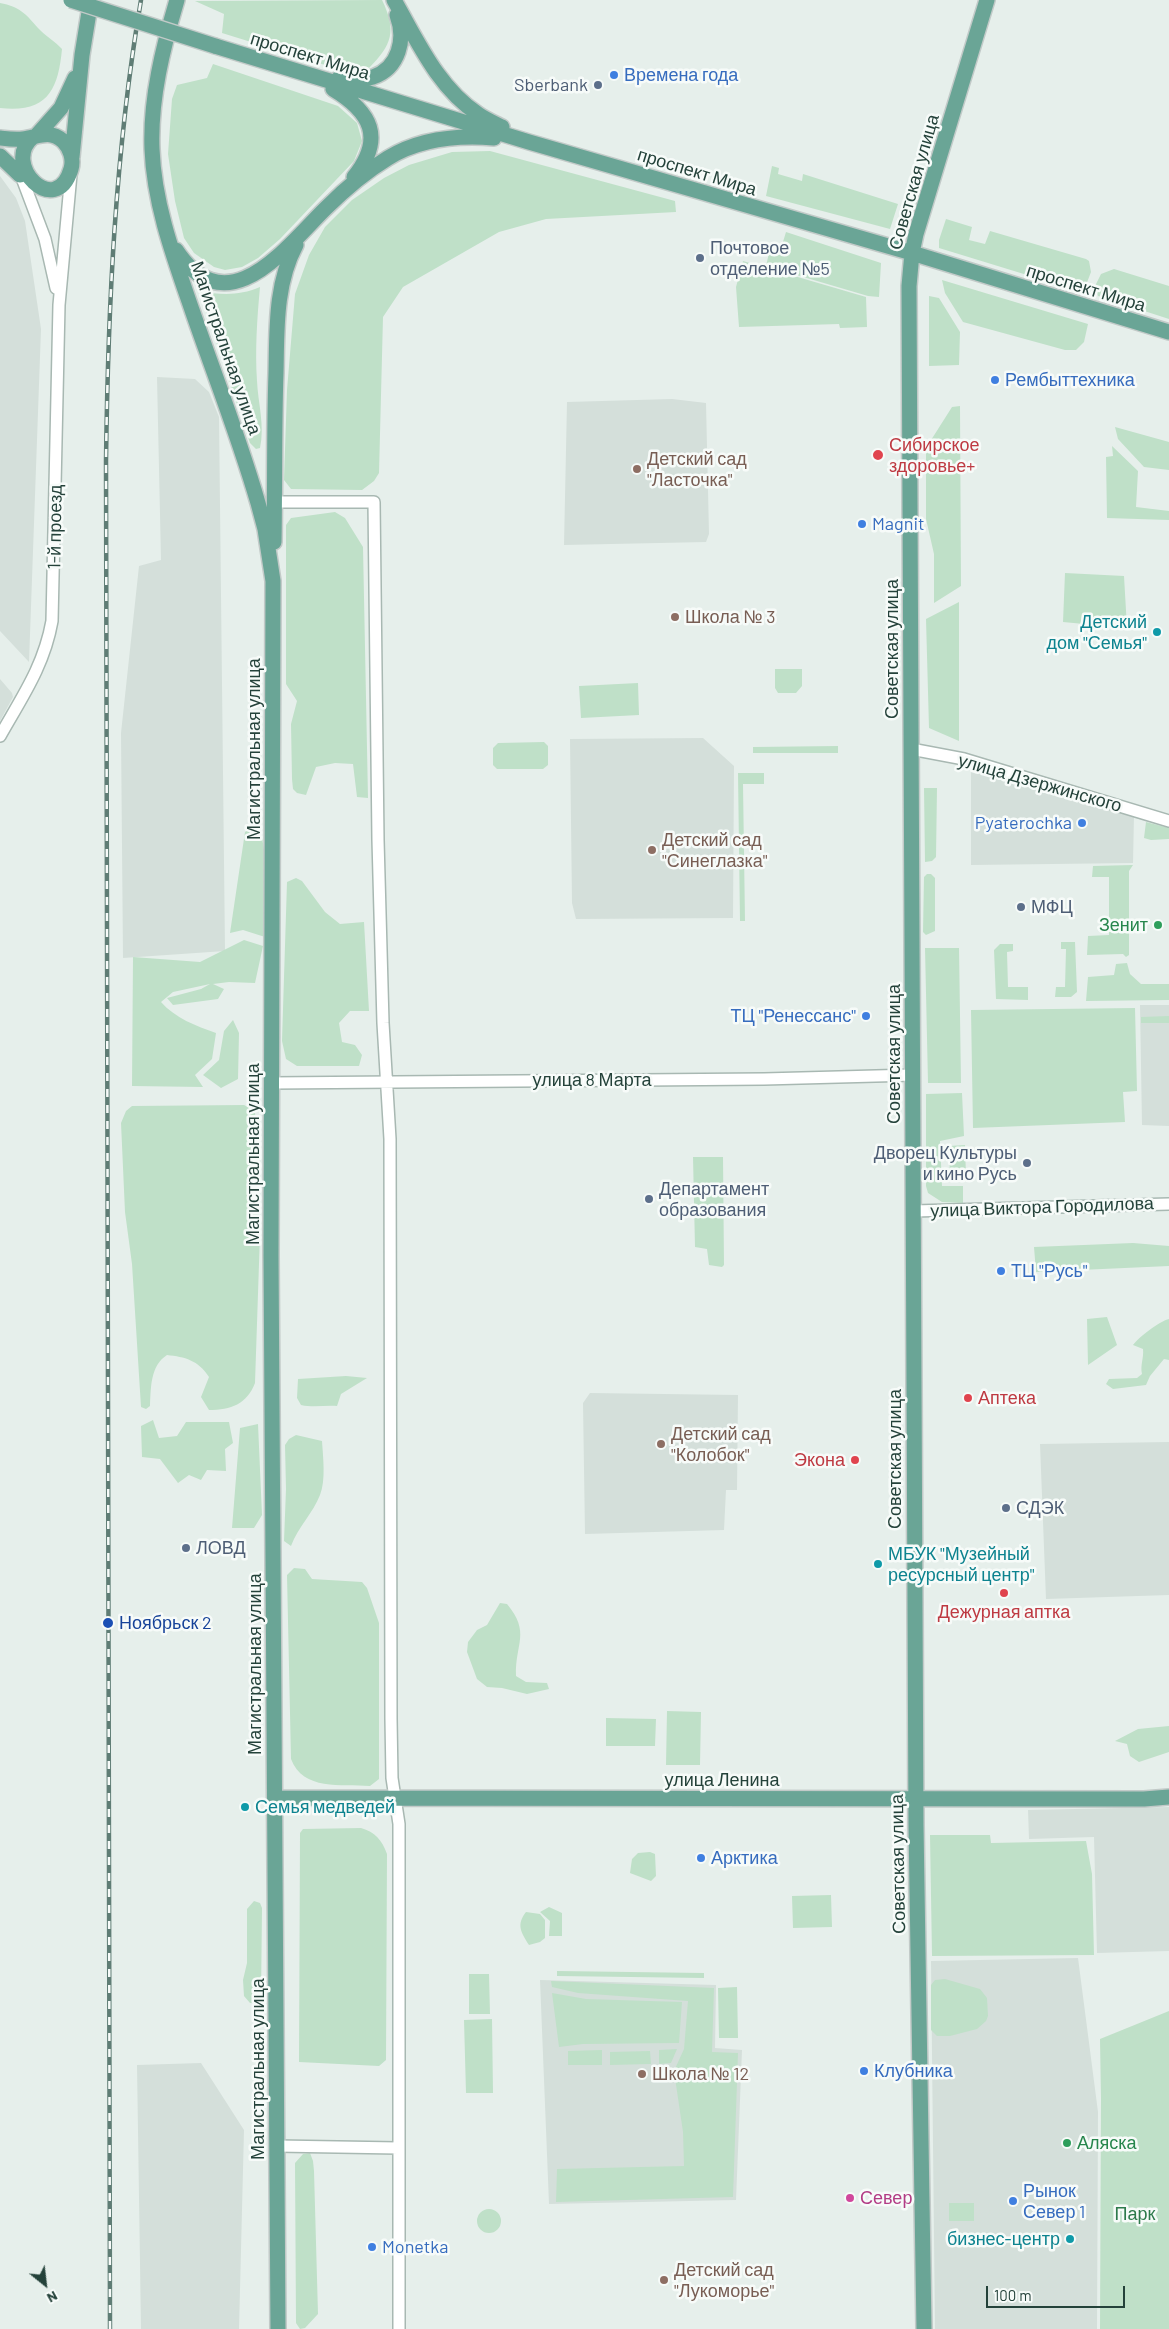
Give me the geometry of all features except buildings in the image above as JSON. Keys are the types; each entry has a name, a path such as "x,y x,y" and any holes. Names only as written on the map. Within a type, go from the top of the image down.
{"main road":[{"name":"проспект Мира","path":"71,0 529,142 912,253 1169,332"},
{"path":"0,156 33,187 51,188 67,178 72,163 82,55 91,0"},
{"name":"Магистральная улица","path":"177,0 161,67 152,127 153,170 168,236 250,474 265,529 273,581 272,1083 278,2329"},
{"path":"312,76 365,78 382,72 391,65 397,56 402,34 393,0"},
{"path":"393,0 430,62 457,96 477,114 529,142"},
{"name":"Советская улица","path":"924,2329 916,1799 909,286 912,253 918,224 987,0"},
{"path":"21,176 17,163 19,151 26,141 35,136 52,119 68,96 82,55"},
{"path":"168,236 181,257 196,272 214,281 226,282 246,278 265,268 301,236 341,193 367,157 370,147 368,123 362,110 351,100 312,76"},
{"path":"0,138 15,139 49,134 60,139 69,148 72,163"},
{"path":"341,193 390,157 432,141 473,136 529,142"},
{"path":"273,581 275,415 279,304 287,263 301,236"},
{"name":"улица Ленина","path":"275,1798 1144,1799 1169,1797"}],"street":[{"name":"1-й проезд","path":"0,736 39,668 45,653 52,621 59,305 72,163"},
{"name":"1-й проезд","path":"21,176 49,251 59,305"},
{"path":"274,502 374,502 378,840 386,1082 390,1139 391,1719 392,1778 399,1824 398,2148 400,2329"},
{"name":"улица Дзержинского","path":"911,749 964,759 1169,821"},
{"name":"улица 8 Марта","path":"272,1083 757,1079 912,1075"},
{"name":"улица Виктора Городилова","path":"914,1211 1169,1204"},
{"path":"277,2146 398,2148"}],"shaded area":[{"path":"0,176 16,198 25,221 41,329 29,662 0,631"},
{"path":"157,377 195,379 209,392 219,417 225,951 123,958 121,733 139,566 161,560"},
{"name":"Детский сад \"Ласточка\"","path":"672,399 706,403 709,534 706,542 564,545 567,402"},
{"path":"0,679 12,693 13,697 0,721"},
{"name":"Детский сад \"Синеглазка\"","path":"703,738 734,766 733,918 576,919 572,903 570,739"},
{"path":"971,766 1134,815 1133,863 971,865"},
{"path":"1140,1005 1169,1005 1169,1126 1142,1125"},
{"name":"Детский сад \"Колобок\"","path":"590,1393 738,1395 737,1490 726,1490 724,1530 585,1534 583,1403"},
{"path":"1169,1442 1169,1595 1046,1599 1040,1444"},
{"path":"1169,1807 1169,1951 1097,1953 1094,1837 1029,1839 1028,1810"},
{"path":"1078,1958 1098,2112 1097,2329 935,2329 931,1961"},
{"name":"Школа № 12","path":"540,1980 716,1985 715,2048 742,2050 736,2200 549,2204"},
{"path":"201,2063 244,2130 239,2329 141,2329 137,2065"}],"green space":[{"path":"382,0 390,20 391,29 390,37 383,52 369,68 338,69 222,33 224,14 195,1"},
{"path":"0,3 13,6 22,11 62,49 57,77 53,87 39,103 29,107 16,109 0,108"},
{"path":"213,64 338,106 357,123 362,141 354,161 280,239 258,258 242,267 225,270 214,267 194,253 184,238 175,201 168,154 172,99 177,85 207,78"},
{"path":"490,151 675,201 676,212 546,219 499,232 403,287 383,317 379,473 374,481 362,490 291,489 284,480 287,390 295,294 309,255 325,227 352,200 384,178 409,165 452,152"},
{"path":"772,166 779,168 778,174 802,181 803,174 898,204 890,229 766,196"},
{"path":"946,219 972,227 969,240 985,244 990,231 1086,259 1089,261 1091,272 1086,285 1076,290 939,248 939,240"},
{"path":"786,232 881,263 879,297 868,296 766,266 769,253 779,255"},
{"path":"743,261 866,297 867,327 840,328 839,324 739,327 736,287"},
{"path":"1114,269 1169,286 1169,319 1098,296 1095,286 1101,274"},
{"path":"942,280 1088,324 1084,342 1076,350 1065,350 963,322 945,293"},
{"path":"260,287 256,358 262,431 260,448 256,449 250,443 199,291 230,294"},
{"path":"929,296 939,298 960,332 959,365 929,366"},
{"path":"960,406 961,586 934,603 934,554 926,519 926,448 952,407"},
{"path":"1115,427 1169,442 1169,470 1144,467 1118,439"},
{"path":"1112,446 1138,471 1136,507 1169,511 1169,520 1107,518 1106,457 1113,456"},
{"path":"335,512 345,518 363,547 368,798 357,797 353,764 335,763 316,767 306,795 297,793 293,789 291,724 297,701 286,684 286,525 291,518"},
{"path":"1065,573 1124,576 1127,628 1063,622"},
{"path":"959,602 959,741 929,728 926,619"},
{"path":"775,669 802,669 802,686 796,693 778,693 775,688"},
{"path":"638,683 639,715 581,718 579,686"},
{"path":"544,742 548,746 548,765 543,769 497,769 493,765 493,748 498,743"},
{"path":"838,746 838,753 753,753 753,747"},
{"path":"738,773 764,773 764,784 743,784 745,921 740,921"},
{"path":"924,788 937,788 936,857 932,861 925,862"},
{"path":"1146,822 1169,828 1169,839 1151,840 1144,838"},
{"path":"254,826 261,831 265,856 265,937 243,930 230,933 245,832"},
{"path":"1133,865 1129,871 1129,955 1126,957 1123,954 1087,955 1088,936 1109,935 1109,877 1092,877 1093,866"},
{"path":"927,874 931,874 935,878 935,931 926,935 923,932 924,877"},
{"path":"296,878 302,881 325,912 340,924 364,922 369,1011 350,1011 339,1023 342,1042 355,1045 362,1055 359,1066 297,1066 286,1059 282,1041 287,882"},
{"path":"244,940 263,946 255,983 229,982 213,984 224,989 218,999 173,1005 167,998 201,989 210,984 173,992 161,1002 179,1017 216,1033 212,1059 195,1075 203,1087 132,1086 133,957 200,962"},
{"path":"1061,942 1075,942 1077,992 1071,997 1055,997 1056,987 1065,987 1066,949 1061,949"},
{"path":"1000,944 1013,944 1013,951 1007,952 1008,987 1028,987 1028,1000 996,999 994,950"},
{"path":"925,948 959,948 961,1083 928,1083"},
{"path":"1127,963 1130,974 1141,984 1169,984 1169,1000 1086,1001 1088,977 1114,975 1116,964"},
{"path":"1135,1008 1137,1091 1123,1092 1125,1122 973,1128 971,1010"},
{"path":"1169,1016 1169,1023 1141,1023 1141,1017"},
{"path":"233,1020 239,1033 238,1079 221,1088 203,1075 219,1060 224,1031"},
{"path":"962,1093 964,1136 940,1141 942,1186 963,1186 963,1203 942,1202 928,1193 926,1186 926,1094"},
{"path":"244,1105 255,1111 256,1173 260,1234 255,1383 243,1401 224,1409 209,1410 201,1397 209,1377 205,1371 191,1360 167,1355 161,1360 154,1371 150,1406 146,1409 141,1407 132,1264 125,1212 121,1123 126,1111 132,1106"},
{"path":"965,1145 966,1177 950,1177 949,1146"},
{"path":"693,1157 723,1157 724,1265 722,1267 709,1265 707,1249 695,1247"},
{"path":"1133,1243 1169,1246 1169,1266 1036,1272 1034,1247"},
{"path":"1107,1317 1117,1345 1088,1365 1087,1319"},
{"path":"1169,1319 1169,1360 1164,1359 1150,1376 1146,1385 1113,1389 1106,1384 1109,1379 1137,1378 1142,1374 1143,1349 1133,1345 1150,1330"},
{"path":"346,1376 367,1378 341,1394 337,1406 301,1405 297,1398 298,1379"},
{"path":"153,1420 159,1438 177,1436 186,1422 229,1422 233,1443 225,1449 226,1471 207,1470 201,1480 189,1475 178,1483 160,1459 142,1457 141,1426"},
{"path":"258,1424 262,1515 254,1528 232,1528 240,1428"},
{"path":"296,1435 322,1441 324,1476 317,1502 291,1546 284,1541 285,1445 289,1439"},
{"path":"294,1568 305,1569 312,1579 362,1582 367,1588 379,1623 379,1779 370,1786 335,1785 314,1781 304,1776 291,1759 287,1575"},
{"path":"500,1603 507,1604 514,1614 520,1631 516,1676 526,1682 547,1683 549,1689 527,1694 502,1688 487,1687 477,1679 467,1652 468,1642 477,1630 487,1625"},
{"path":"667,1711 701,1712 700,1765 666,1765"},
{"path":"606,1718 656,1719 655,1746 606,1746"},
{"path":"1169,1726 1169,1752 1139,1762 1130,1756 1127,1744 1115,1741 1138,1729"},
{"path":"361,1828 377,1837 387,1854 386,2060 379,2066 299,2062 300,1833 303,1829"},
{"path":"930,1835 990,1835 991,1843 1086,1841 1092,1874 1094,1955 932,1956"},
{"path":"650,1852 655,1854 656,1876 651,1881 630,1873 632,1859 638,1853"},
{"path":"831,1895 832,1927 793,1928 792,1896"},
{"path":"254,1901 260,1903 262,1908 261,1998 258,2003 250,2003 244,1996 243,1980 247,1963 247,1909"},
{"path":"549,1907 562,1913 562,1936 549,1936 550,1921 540,1912"},
{"path":"526,1912 540,1914 545,1920 545,1938 540,1942 529,1945 520,1925"},
{"path":"557,1971 704,1973 704,1978 557,1976"},
{"path":"469,1974 489,1974 490,2014 469,2014"},
{"path":"945,1979 980,1989 987,1998 988,2016 986,2021 977,2029 950,2036 937,2036 931,2030 931,1985 935,1980"},
{"path":"551,1981 714,1988 712,2052 738,2053 733,2197 556,2202 557,2169 684,2166 683,2132 674,2071 684,2049 688,2001 578,1993 552,1987"},
{"path":"737,1987 738,2038 719,2038 718,1988"},
{"path":"552,1993 586,1999 682,2002 679,2043 583,2044 559,2047"},
{"name":"Парк","path":"1169,2011 1169,2329 1100,2329 1100,2039"},
{"path":"492,2019 493,2093 466,2093 464,2020"},
{"path":"677,2049 671,2063 659,2064 659,2050"},
{"path":"602,2050 602,2065 568,2065 568,2051"},
{"path":"650,2051 651,2064 610,2065 610,2052"},
{"path":"310,2153 314,2171 318,2314 305,2328 300,2329 296,2323 295,2163 303,2154"},
{"path":"949,2203 974,2203 974,2221 949,2221"},
{"path":"489,2209 498,2212 501,2221 498,2230 489,2233 480,2230 477,2221 480,2212"}],"railway":[{"path":"110,2329 106,461 114,230 125,115 141,0"}],"place":[{"name":"Времена года","path":"614,75"},
{"name":"Sberbank","path":"598,85"},
{"name":"Почтовое отделение №5","path":"700,258"},
{"name":"Рембыттехника","path":"995,380"},
{"name":"Сибирское здоровье+","path":"878,455"},
{"name":"Детский сад \"Ласточка\"","path":"637,469"},
{"name":"Magnit","path":"862,524"},
{"name":"Школа № 3","path":"675,617"},
{"name":"Детский дом \"Семья\"","path":"1157,632"},
{"name":"Pyaterochka","path":"1082,823"},
{"name":"Детский сад \"Синеглазка\"","path":"652,850"},
{"name":"МФЦ","path":"1021,907"},
{"name":"Зенит","path":"1158,925"},
{"name":"ТЦ \"Ренессанс\"","path":"866,1016"},
{"name":"Дворец Культуры и кино Русь","path":"1027,1163"},
{"name":"Департамент образования","path":"649,1199"},
{"name":"ТЦ \"Русь\"","path":"1001,1271"},
{"name":"Аптека","path":"968,1398"},
{"name":"Детский сад \"Колобок\"","path":"661,1444"},
{"name":"Экона","path":"855,1460"},
{"name":"СДЭК","path":"1006,1508"},
{"name":"ЛОВД","path":"186,1548"},
{"name":"МБУК \"Музейный ресурсный центр\"","path":"878,1564"},
{"name":"Дежурная аптка","path":"1004,1593"},
{"name":"Ноябрьск 2","path":"108,1623"},
{"name":"Семья медведей","path":"245,1807"},
{"name":"Арктика","path":"701,1858"},
{"name":"Клубника","path":"864,2071"},
{"name":"Школа № 12","path":"642,2074"},
{"name":"Аляска","path":"1067,2143"},
{"name":"Север","path":"850,2198"},
{"name":"Рынок Север 1","path":"1013,2201"},
{"name":"бизнес-центр","path":"1070,2239"},
{"name":"Monetka","path":"372,2247"},
{"name":"Детский сад \"Лукоморье\"","path":"664,2280"}]}
